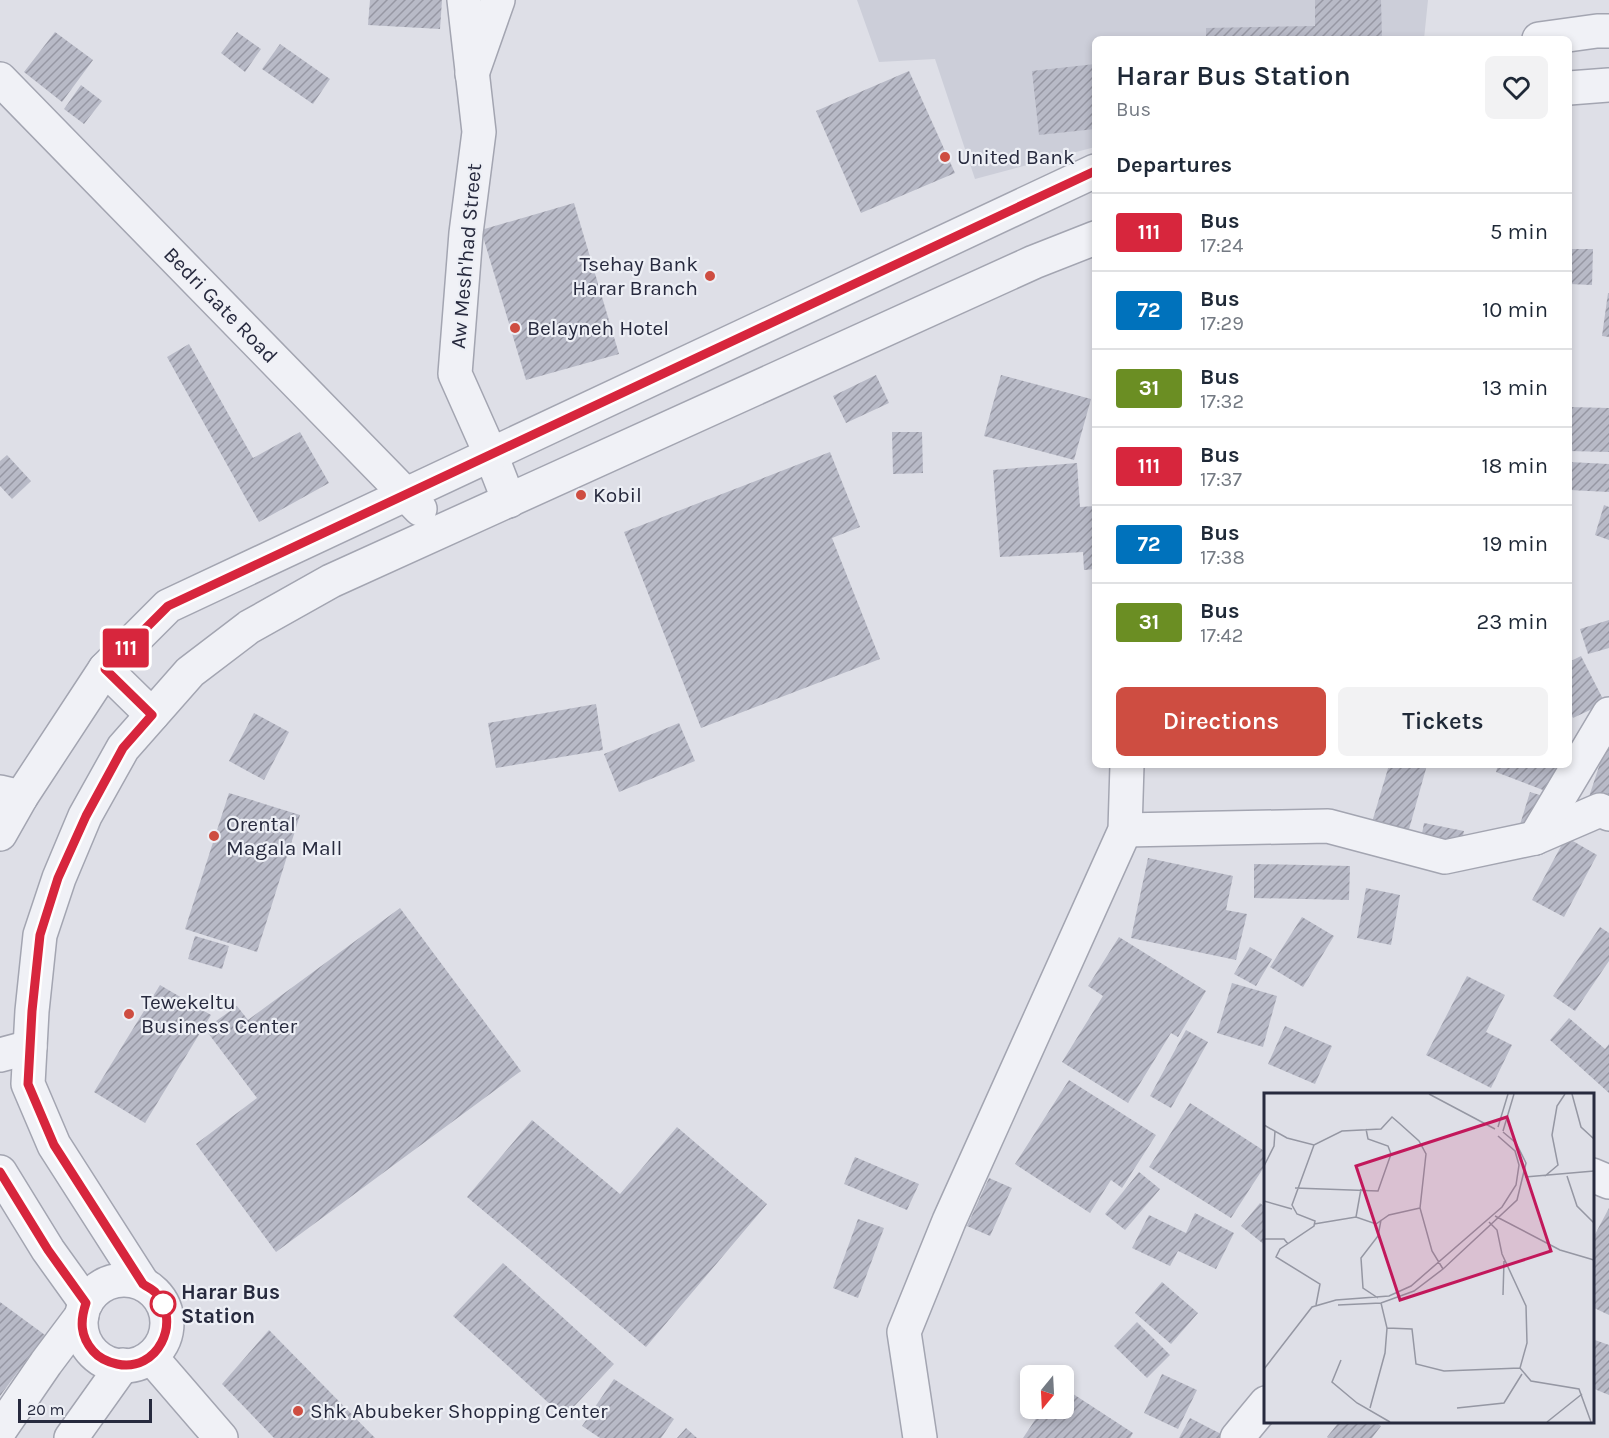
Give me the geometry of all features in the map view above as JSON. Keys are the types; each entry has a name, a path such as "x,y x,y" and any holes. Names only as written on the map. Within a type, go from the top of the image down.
{"street":[{"name":"Aw Mesh'had Street","path":"464,0 479,132 466,233 455,374 509,501"},
{"path":"472,74 498,0"},
{"path":"1561,36 1609,31"},
{"name":"Bedri Gate Road","path":"0,79 443,531"},
{"path":"1572,88 1609,85"},
{"path":"0,834 10,794 105,669 168,606 1092,172"},
{"path":"71,1438 137,1361 160,1346 166,1333 167,1318 163,1304 154,1292 143,1284 54,1145 15,1051 32,1011 40,935 58,878 86,816 123,748 190,672 249,627 331,581 1034,262 1092,239"},
{"path":"105,669 152,715"},
{"path":"1535,838 1609,714"},
{"path":"920,1438 904,1332 953,1211 1125,830 1127,768"},
{"path":"1125,830 1328,826 1445,857 1535,838 1600,810 1609,814"},
{"path":"0,1172 84,1309 82,1330 87,1344 96,1355 109,1362 137,1361 221,1438"},
{"path":"1594,1174 1609,1182"},
{"path":"0,1430 84,1309 93,1292 117,1280 143,1284"},
{"path":"1237,1438 1264,1405"}],"shaded area":[{"path":"857,0 1428,0 1424,36 1092,36 1092,148 975,179 935,59 879,62"}],"building":[{"path":"370,0 442,0 440,29 368,25"},
{"path":"1315,0 1381,0 1382,36 1206,36 1206,28 1315,26"},
{"path":"55,32 93,60 62,102 24,72"},
{"path":"237,32 261,49 245,72 221,53"},
{"path":"280,44 330,79 313,104 262,69"},
{"path":"1092,64 1092,129 1039,135 1032,71"},
{"path":"909,71 955,173 861,213 816,111"},
{"path":"81,85 102,101 84,124 64,109"},
{"path":"574,203 619,354 526,380 481,230"},
{"path":"1572,249 1593,249 1592,285 1572,284"},
{"path":"1609,293 1609,337 1602,336"},
{"path":"189,344 253,458 300,432 329,483 259,522 167,357"},
{"path":"876,375 889,403 846,423 833,396"},
{"path":"1001,375 1091,399 1074,460 984,436"},
{"path":"1572,407 1609,408 1609,452 1572,451"},
{"path":"892,432 922,432 923,473 893,474"},
{"path":"830,452 860,527 832,538 880,659 701,728 624,532"},
{"path":"7,455 31,481 12,499 0,486 0,461"},
{"path":"1572,462 1609,464 1609,492 1572,490"},
{"path":"1077,463 1080,507 1092,506 1092,569 1084,570 1083,552 1000,557 993,470"},
{"path":"1604,505 1609,507 1609,540 1595,535"},
{"path":"1609,620 1609,648 1588,654 1580,629"},
{"path":"1581,656 1605,703 1573,718 1572,716 1572,660"},
{"path":"596,704 603,750 496,768 488,723"},
{"path":"254,713 289,732 264,780 229,761"},
{"path":"679,723 695,761 619,792 604,754"},
{"path":"1606,745 1609,746 1609,814 1586,806"},
{"path":"1388,768 1426,768 1406,840 1370,829"},
{"path":"1497,768 1567,768 1556,795 1496,772"},
{"path":"1530,792 1556,800 1515,841"},
{"path":"229,793 300,815 257,952 185,929"},
{"path":"1424,823 1464,831 1458,858 1419,850"},
{"path":"1566,837 1597,855 1564,917 1532,900"},
{"path":"1148,858 1233,876 1226,910 1247,914 1236,960 1131,938"},
{"path":"1254,864 1350,866 1349,900 1254,898"},
{"path":"1366,888 1400,895 1391,945 1357,938"},
{"path":"400,908 521,1071 276,1252 196,1144 257,1098 205,1029 237,1006 248,1020"},
{"path":"1302,917 1334,936 1303,987 1270,967"},
{"path":"1600,927 1609,933 1609,961 1575,1011 1553,996"},
{"path":"195,936 229,946 222,969 188,959"},
{"path":"1119,937 1206,991 1178,1037 1171,1033 1128,1103 1062,1062 1103,996 1088,986"},
{"path":"1250,947 1272,959 1256,986 1234,974"},
{"path":"1467,976 1505,995 1486,1032 1512,1045 1491,1088 1426,1055"},
{"path":"1232,983 1277,996 1263,1047 1217,1033"},
{"path":"160,985 211,1015 145,1123 94,1092"},
{"path":"1569,1018 1605,1049 1609,1044 1609,1093 1550,1040"},
{"path":"1285,1026 1332,1046 1315,1084 1268,1064"},
{"path":"1186,1030 1208,1042 1171,1108 1150,1096"},
{"path":"1069,1080 1156,1135 1122,1188 1111,1180 1090,1213 1015,1164"},
{"path":"1190,1103 1264,1151 1264,1167 1231,1218 1149,1167"},
{"path":"532,1120 620,1194 677,1127 767,1204 646,1347 467,1197"},
{"path":"855,1157 919,1184 907,1210 844,1184"},
{"path":"1139,1172 1160,1189 1125,1230 1105,1214"},
{"path":"989,1178 1012,1188 990,1236 967,1226"},
{"path":"1260,1203 1264,1206 1264,1244 1241,1226"},
{"path":"1609,1208 1609,1315 1594,1308 1594,1236"},
{"path":"1195,1213 1234,1233 1216,1269 1178,1251 1170,1266 1132,1248 1149,1215 1186,1233"},
{"path":"858,1219 884,1228 858,1298 833,1288"},
{"path":"503,1263 614,1364 564,1417 453,1316"},
{"path":"1162,1282 1198,1313 1171,1344 1135,1313"},
{"path":"0,1302 45,1335 0,1396"},
{"path":"1137,1322 1170,1355 1147,1378 1114,1346"},
{"name":"Shk Abubeker Shopping Center","path":"269,1330 375,1438 274,1438 222,1384"},
{"path":"1594,1340 1609,1345 1609,1395 1594,1389"},
{"path":"1162,1374 1197,1390 1178,1429 1144,1413"},
{"path":"614,1379 674,1419 661,1438 600,1438 582,1426"},
{"path":"1074,1395 1133,1433 1130,1438 1023,1438 1036,1419 1074,1419"},
{"path":"1190,1418 1229,1438 1179,1438"},
{"path":"1338,1423 1376,1423 1381,1426 1372,1438 1327,1437"},
{"path":"686,1428 697,1438 677,1438"}],"bus line":[{"name":"111","path":"0,1172 48,1250 86,1303 82,1316 82,1330 87,1344 96,1355 109,1362 123,1365 138,1363 151,1356 160,1346 166,1333 167,1318 163,1304 154,1292 143,1284 54,1145 28,1084 32,1011 40,935 58,878 86,816 123,748 152,715 105,669 168,606 1092,172"}],"place":[{"name":"United Bank","path":"945,157"},
{"name":"Tsehay Bank Harar Branch","path":"710,276"},
{"name":"Belayneh Hotel","path":"515,328"},
{"name":"Kobil","path":"581,495"},
{"name":"Orental Magala Mall","path":"214,836"},
{"name":"Tewekeltu Business Center","path":"129,1014"},
{"name":"Harar Bus Station","path":"163,1304"},
{"name":"Shk Abubeker Shopping Center","path":"298,1411"}]}
